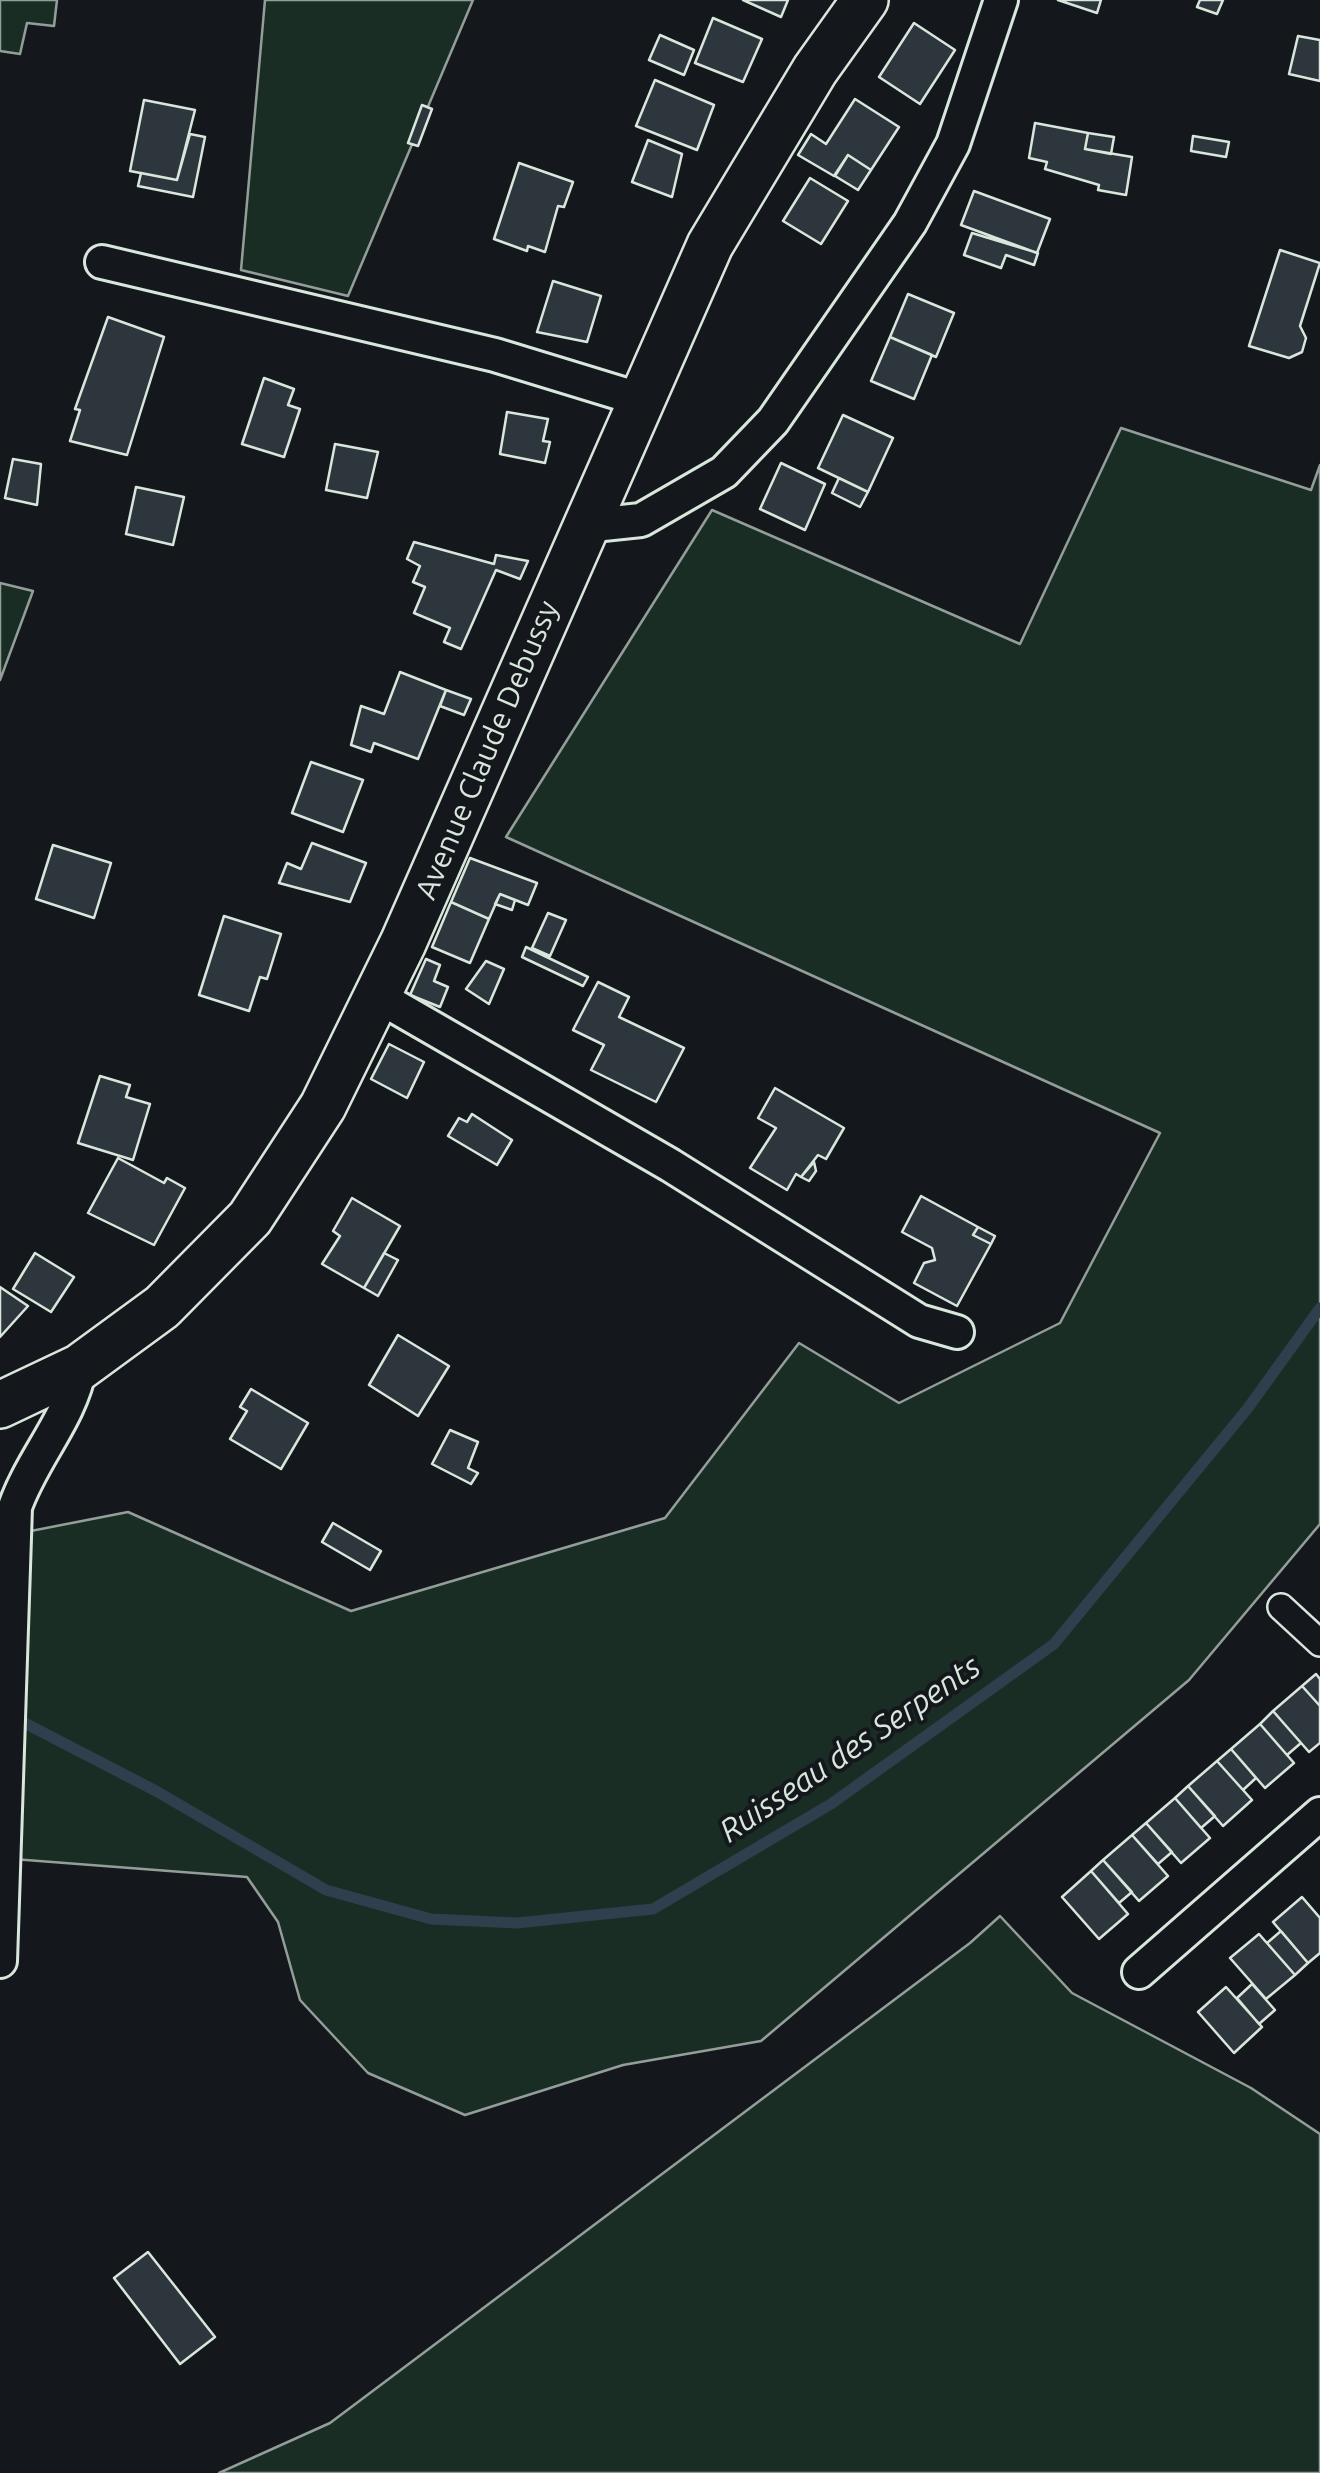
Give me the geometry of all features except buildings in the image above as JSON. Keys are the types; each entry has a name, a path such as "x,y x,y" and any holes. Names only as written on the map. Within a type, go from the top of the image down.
{"main road":[{"name":"Avenue Claude Debussy","path":"0,1406 80,1367 162,1307 250,1218 323,1106 378,996 710,245 815,70 865,0"}],"street":[{"path":"584,526 641,520 724,472 772,421 904,232 936,176 979,76 1002,0"},
{"path":"102,262 495,356 639,400"},
{"path":"378,996 670,1165 918,1322 957,1332"},
{"path":"0,1960 15,1508 27,1472 75,1394 80,1367"},
{"path":"1281,1607 1320,1642"},
{"path":"1139,1972 1320,1814"}],"green space":[{"path":"0,0 57,0 54,26 27,23 20,54 0,51"},
{"path":"265,0 473,0 348,296 241,270"},
{"path":"1121,428 1311,490 1320,465 1320,1524 1189,1680 761,2041 623,2065 465,2115 368,2073 300,2000 278,1922 247,1877 0,1858 0,1537 128,1512 351,1611 665,1518 799,1343 899,1403 1060,1323 1160,1133 506,837 712,510 1020,644"},
{"path":"0,583 33,591 0,680"},
{"path":"1000,1916 1072,1993 1251,2088 1320,2134 1320,2473 219,2473 330,2423 970,1943"}],"waterway":[{"name":"Ruisseau des Serpents","path":"13,1717 156,1791 326,1890 431,1919 517,1923 653,1909 831,1804 1054,1644 1248,1408 1320,1308"}]}
